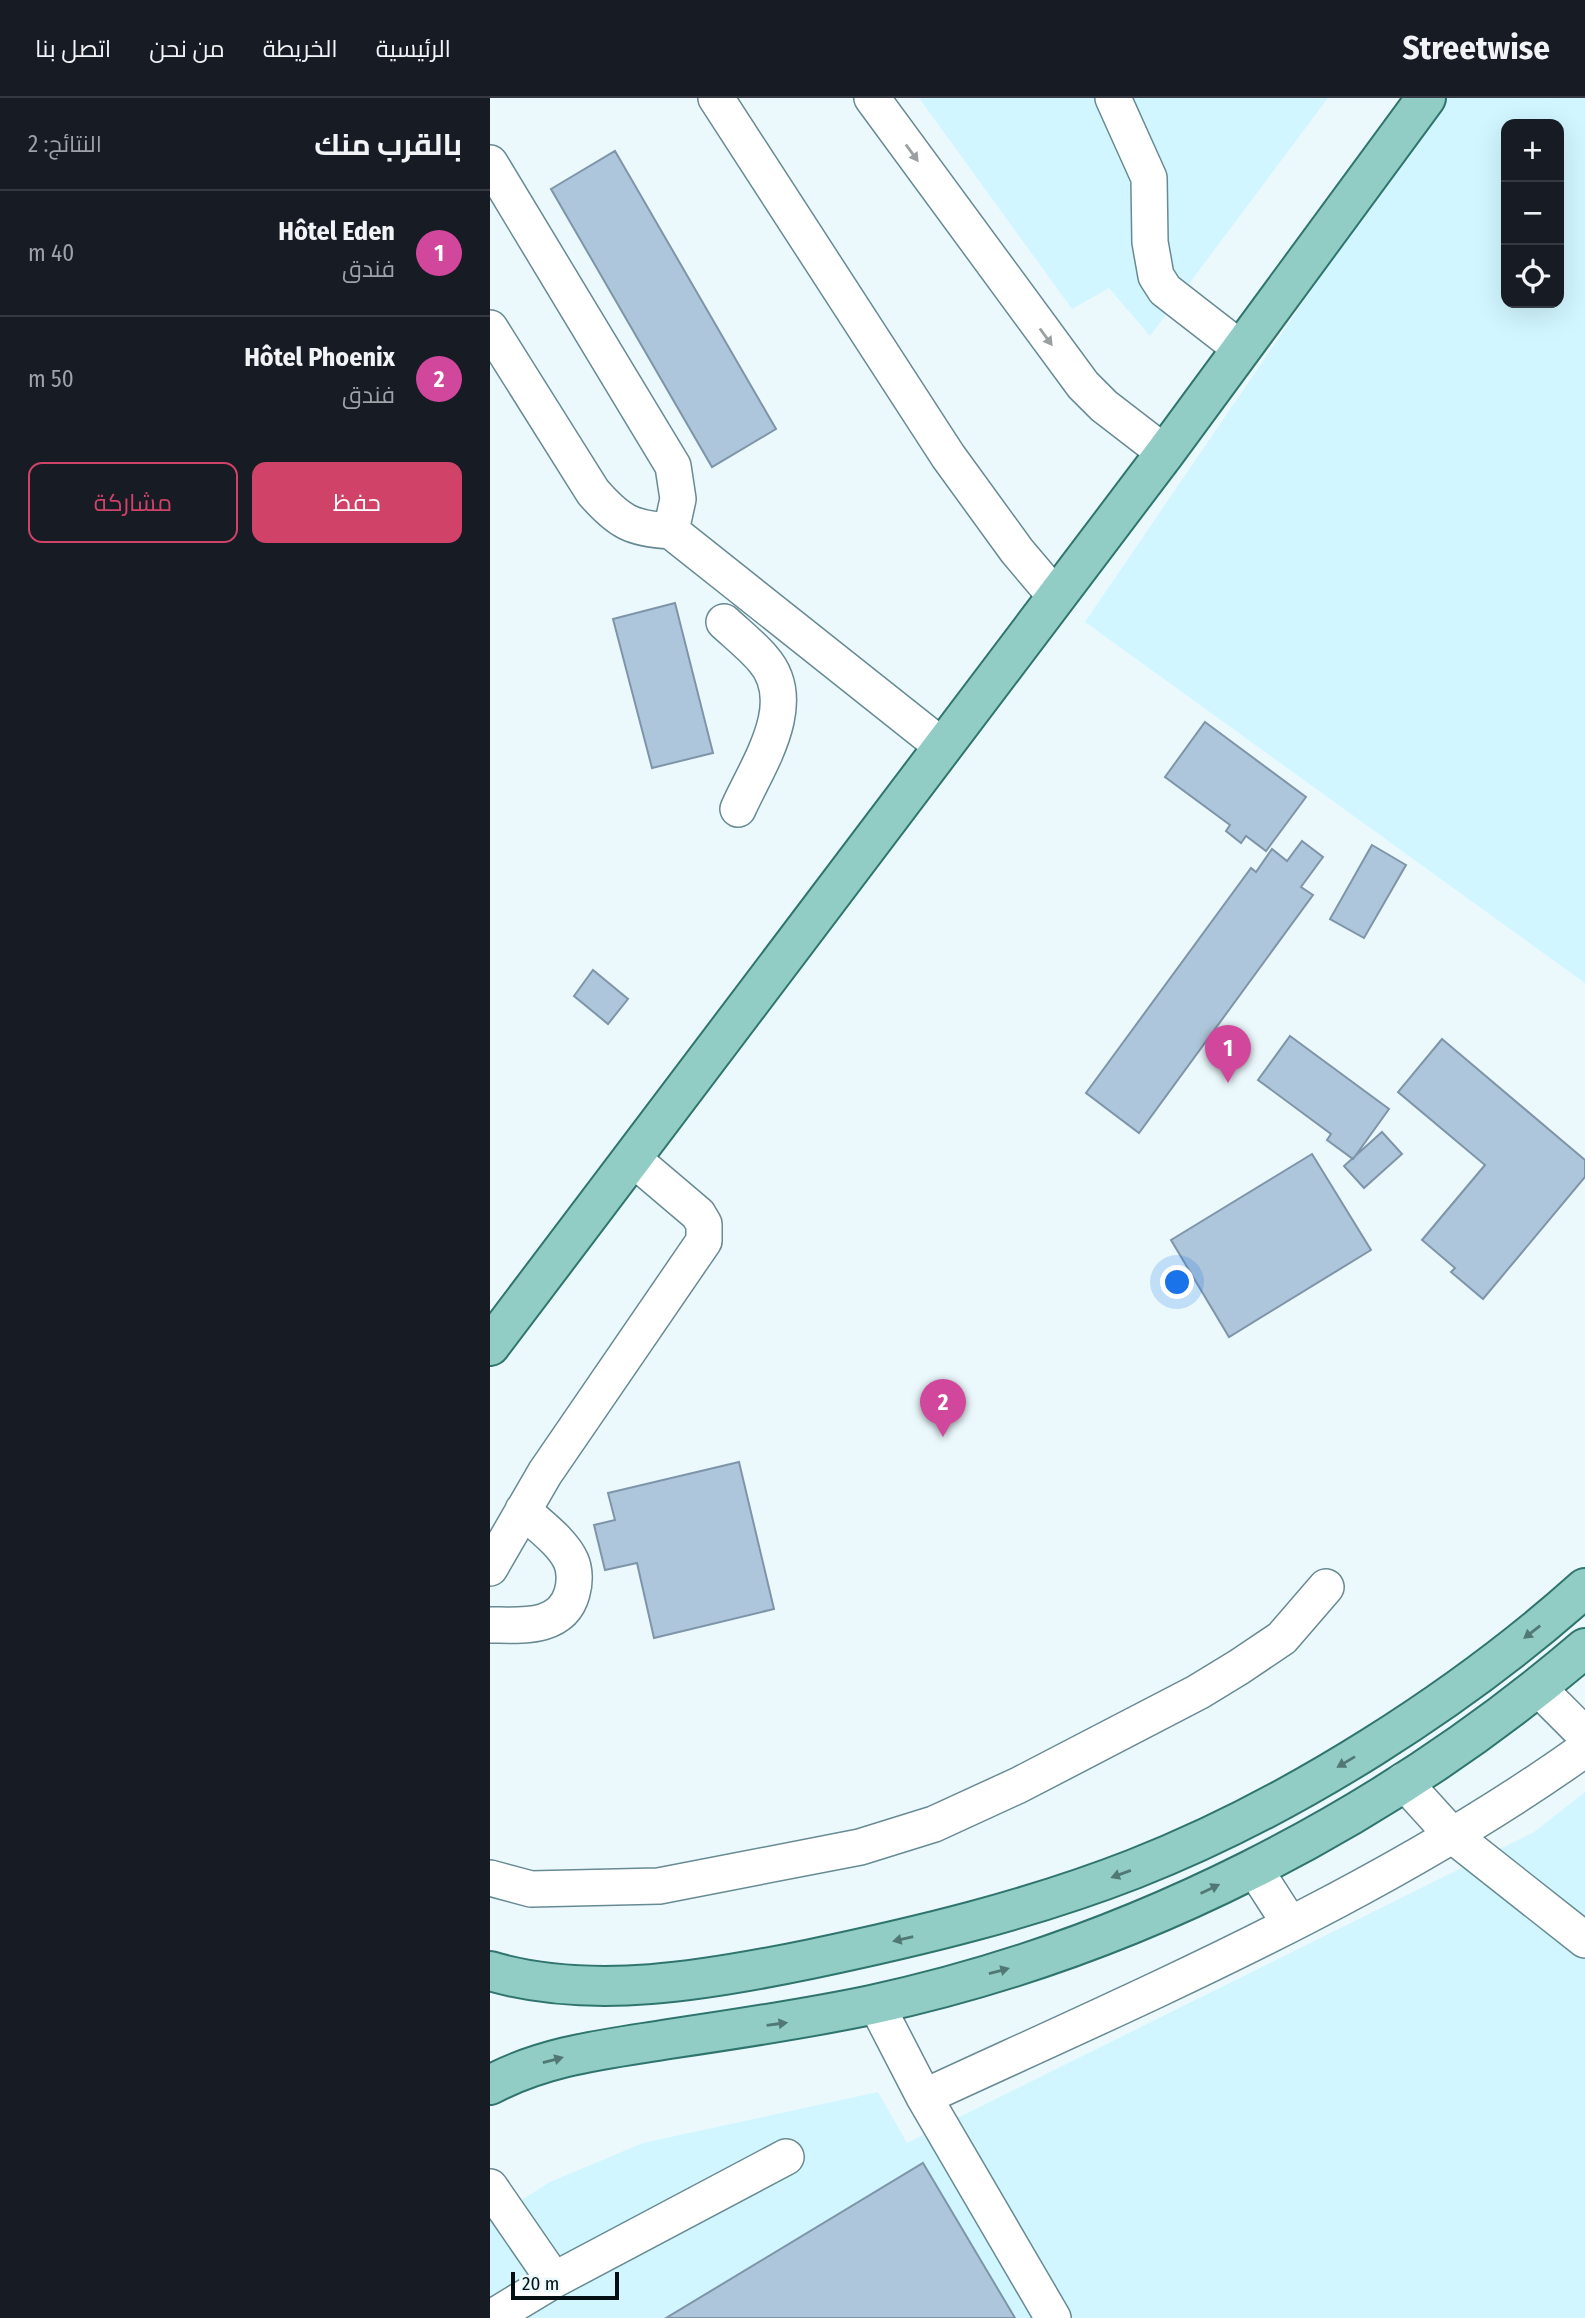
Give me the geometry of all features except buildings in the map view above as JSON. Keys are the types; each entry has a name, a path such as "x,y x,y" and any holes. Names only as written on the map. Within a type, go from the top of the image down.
{"main road":[{"path":"490,1346 1165,453 1426,98"},
{"path":"490,1971 530,1981 597,1986 770,1968 947,1928 1076,1890 1135,1869 1262,1810 1386,1738 1498,1658 1585,1588"},
{"path":"490,2085 523,2068 563,2057 783,2024 876,2004 1033,1962 1082,1945 1156,1915 1254,1868 1403,1781 1538,1688 1585,1648"}],"lane":[{"path":"716,98 948,456 1017,551 1056,597"},
{"path":"872,98 1083,385 1104,406 1165,453"},
{"path":"1113,98 1149,178 1150,242 1156,275 1165,290 1241,349"},
{"path":"490,163 500,203 659,437 673,467 678,499 671,531"},
{"path":"490,328 502,374 613,515 640,529 671,531 943,747"},
{"path":"724,622 765,660 774,676 779,711 738,809"},
{"path":"751,648 797,632"},
{"path":"490,1568 523,1510 704,1241 704,1224 698,1214 632,1158"},
{"path":"490,1625 546,1622 557,1616 572,1595 575,1580 572,1563 563,1549 523,1510"},
{"path":"490,1878 531,1889 659,1886 860,1847 934,1824 976,1807 1229,1674 1282,1638 1326,1587"},
{"path":"1538,1688 1585,1735"},
{"path":"924,2097 1290,1924 1452,1835 1585,1749"},
{"path":"1403,1781 1452,1835 1585,1940"},
{"path":"1254,1868 1290,1924"},
{"path":"876,2004 924,2097 1053,2318"},
{"path":"491,2318 554,2280 786,2157"},
{"path":"490,2187 554,2280"}],"shaded area":[{"path":"919,98 1328,98 1150,336 1109,288 1072,309"},
{"path":"1445,98 1585,98 1585,983 1085,622 1417,135"},
{"path":"1585,1792 1585,2318 490,2318 490,2220 550,2182 643,2143 878,2092 907,2143 1534,1832"}],"place":[{"name":"Hôtel Eden","path":"1228,1083"},
{"name":"Hôtel Phoenix","path":"943,1437"}]}
